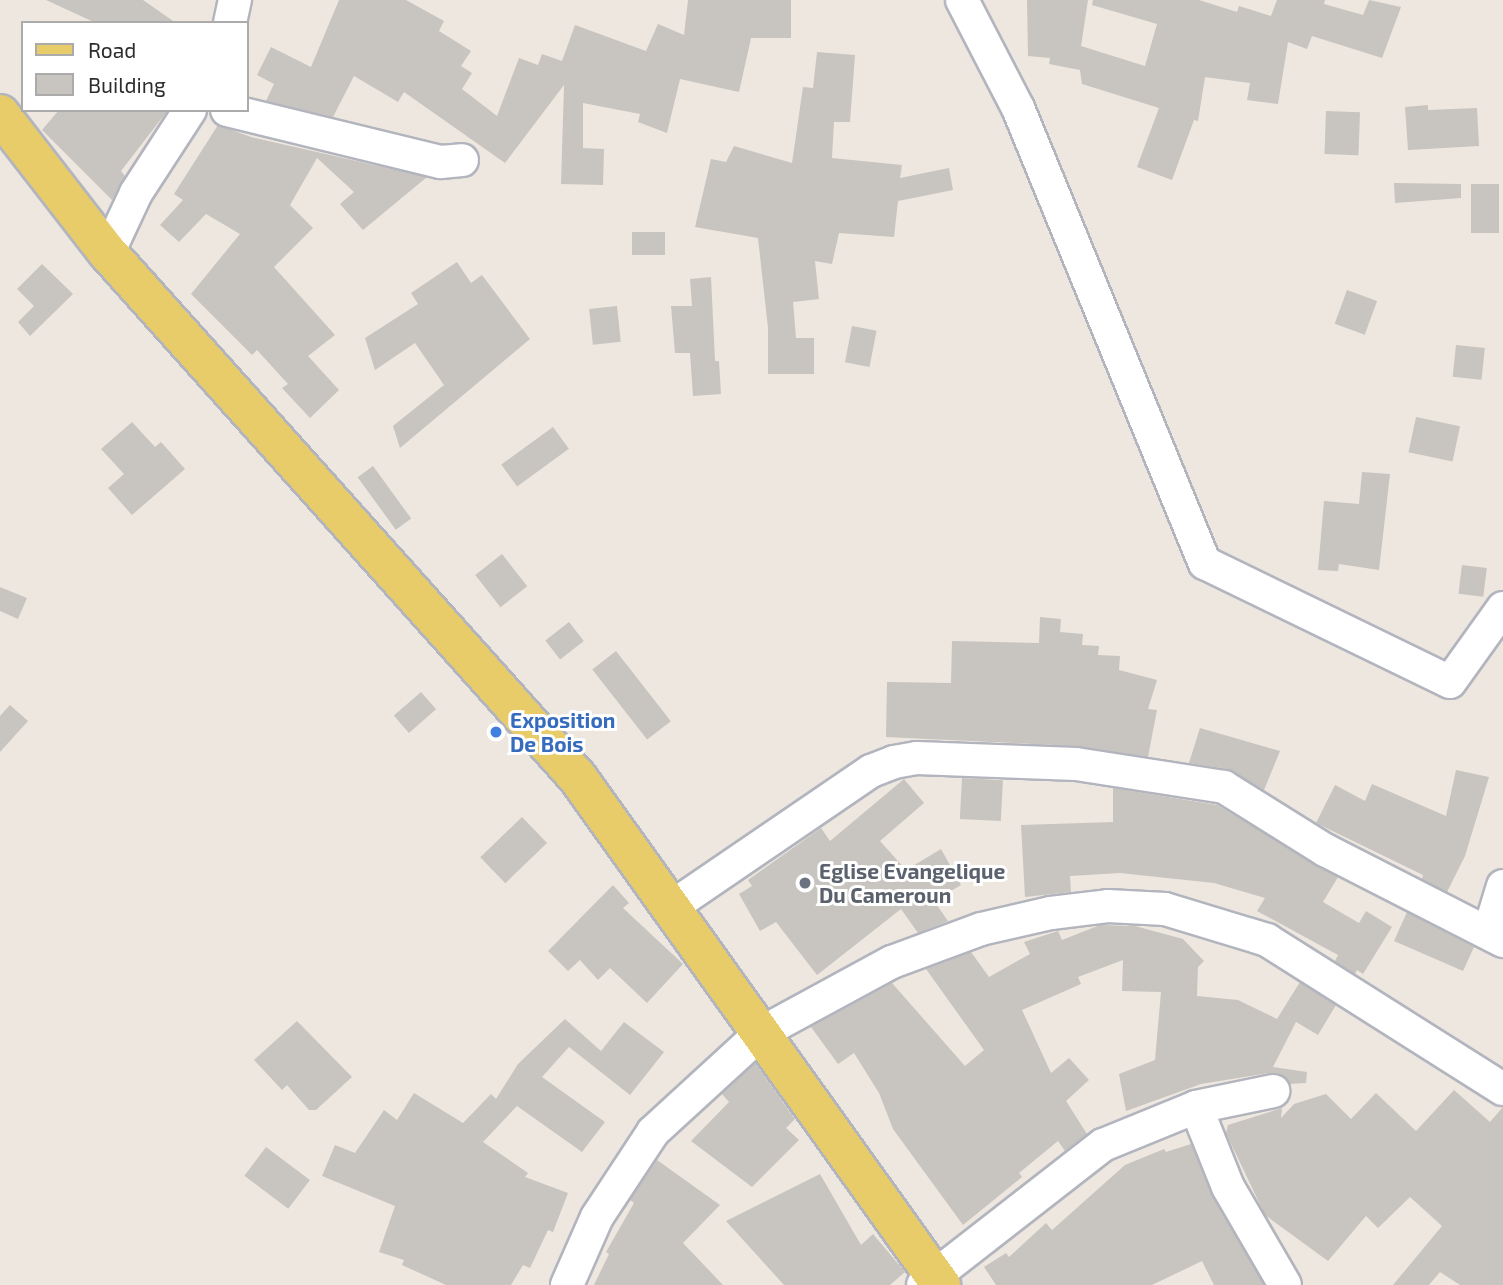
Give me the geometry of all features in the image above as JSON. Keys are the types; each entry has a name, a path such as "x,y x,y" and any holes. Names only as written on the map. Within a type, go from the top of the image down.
{"main road":[{"path":"0,114 108,253 509,697 578,778 673,906 933,1282"}],"street":[{"path":"230,21 235,0"},
{"path":"962,0 1018,107 1205,563 1450,682 1503,608"},
{"path":"108,253 136,193 189,112"},
{"path":"235,112 441,162 461,160"},
{"path":"673,906 871,771 917,758 1088,765 1224,787 1325,850 1496,936 1503,886"},
{"path":"567,1285 597,1217 653,1132 761,1033 892,962 981,929 1108,906 1165,909 1267,940 1503,1089"},
{"path":"933,1282 1103,1145 1196,1107 1273,1091"},
{"path":"1196,1107 1228,1187 1286,1285"}],"building":[{"path":"46,0 143,0 173,21 92,21"},
{"path":"339,0 406,0 444,21 439,31 471,51 461,66 472,73 462,89 497,116 519,58 538,65 542,54 562,61 575,25 646,51 658,24 684,35 688,0 791,0 791,38 751,38 739,92 680,79 667,133 638,122 640,114 583,103 583,148 604,149 603,185 561,184 564,85 505,163 404,92 398,102 354,76 333,117 266,101 274,84 257,75 271,47 311,67"},
{"path":"1027,0 1088,0 1081,46 1145,66 1157,24 1092,5 1093,0 1199,0 1237,12 1239,6 1271,16 1277,0 1325,0 1324,4 1363,15 1369,0 1401,7 1382,58 1312,36 1307,49 1288,42 1278,104 1247,100 1250,83 1205,77 1198,121 1194,120 1172,180 1137,167 1159,108 1082,84 1080,70 1049,64 1050,58 1028,56"},
{"path":"817,52 855,55 850,122 834,122 832,158 902,165 900,178 949,168 953,190 898,201 894,237 839,233 832,264 815,261 819,299 793,302 796,338 814,338 814,374 768,374 768,328 758,238 695,227 711,159 726,162 734,146 792,163 803,87 813,88"},
{"path":"1428,105 1428,110 1477,108 1479,146 1408,150 1405,107"},
{"path":"1326,111 1360,112 1358,155 1324,154"},
{"path":"57,112 166,112 121,171 125,176 112,200 42,130"},
{"path":"218,125 251,137 427,177 363,230 340,204 354,192 317,158 290,205 313,228 274,267 335,335 308,356 339,390 310,418 282,388 288,384 257,350 252,355 191,294 240,234 206,214 179,242 160,225 183,200 174,194"},
{"path":"1394,183 1461,184 1461,198 1395,203"},
{"path":"1471,184 1499,184 1499,233 1471,233"},
{"path":"632,232 665,232 665,255 632,255"},
{"path":"457,262 471,283 482,275 530,339 400,448 393,426 444,385 415,343 375,370 365,338 418,304 411,293"},
{"path":"42,264 73,294 30,336 18,322 34,306 17,289"},
{"path":"711,277 715,361 719,361 721,394 693,396 690,353 675,353 671,306 692,306 690,279"},
{"path":"1347,290 1377,301 1365,335 1335,324"},
{"path":"617,306 621,342 593,345 589,309"},
{"path":"852,326 877,331 869,367 845,362"},
{"path":"1456,345 1485,348 1481,380 1453,377"},
{"path":"1416,417 1460,426 1453,462 1409,452"},
{"path":"132,422 155,447 161,442 185,469 132,515 108,488 124,474 101,449"},
{"path":"553,427 569,449 517,486 501,465"},
{"path":"373,466 411,519 396,530 358,477"},
{"path":"1362,472 1390,474 1379,570 1339,564 1338,571 1318,570 1324,501 1359,504"},
{"path":"502,554 527,586 500,607 475,575"},
{"path":"1462,565 1487,568 1483,597 1458,594"},
{"path":"0,587 27,598 18,619 0,611"},
{"path":"1040,617 1061,619 1060,632 1083,634 1082,645 1099,646 1098,655 1120,656 1119,670 1157,680 1148,709 1157,710 1148,757 1077,746 886,737 887,682 951,683 952,641 1039,643"},
{"path":"569,622 584,641 560,659 545,640"},
{"path":"616,651 671,721 647,740 592,669"},
{"path":"421,692 436,709 409,733 394,716"},
{"path":"10,705 28,721 0,752 0,716"},
{"path":"1200,728 1280,751 1264,790 1227,769 1189,763"},
{"path":"1456,770 1489,777 1465,856 1447,892 1422,879 1423,875 1316,823 1335,785 1365,801 1372,784 1446,816"},
{"path":"962,778 1003,780 1001,821 960,819"},
{"path":"904,779 924,803 880,841 906,870 941,849 961,885 934,901 948,921 918,933 901,909 817,975 776,922 760,931 739,894 752,886 748,880 821,828 830,841"},
{"path":"1113,788 1217,805 1338,877 1323,902 1359,923 1366,911 1392,927 1363,974 1357,970 1355,974 1335,961 1338,955 1257,911 1265,898 1214,883 1120,873 1070,876 1071,892 1025,897 1021,825 1113,822"},
{"path":"522,817 547,843 505,883 480,857"},
{"path":"613,885 629,903 623,908 683,964 647,1003 610,968 598,980 580,960 568,971 548,951"},
{"path":"1407,912 1474,947 1463,971 1394,941"},
{"path":"1100,925 1135,926 1183,939 1204,961 1198,967 1197,996 1238,1000 1277,1019 1300,982 1336,1005 1318,1035 1296,1022 1273,1067 1307,1072 1306,1083 1289,1084 1279,1074 1269,1073 1201,1084 1126,1111 1119,1074 1155,1060 1161,992 1122,991 1123,960 1078,977 1081,984 1022,1010 1051,1073 1069,1058 1089,1080 1066,1101 1087,1134 1065,1151 1058,1141 1019,1173 1022,1177 963,1225 893,1129 879,1093 854,1053 838,1064 811,1027 892,983 965,1066 984,1050 926,969 971,952 989,977 1030,954 1024,942 1058,931 1062,940"},
{"path":"565,1019 601,1051 624,1022 664,1052 630,1095 569,1047 542,1077 605,1122 582,1152 517,1106 483,1142 528,1173 525,1177 568,1193 553,1232 548,1230 530,1268 523,1265 511,1285 446,1285 402,1265 404,1260 379,1252 395,1206 322,1176 335,1145 355,1153 384,1110 397,1120 414,1093 463,1123 491,1094 496,1099 518,1064"},
{"path":"297,1021 352,1077 316,1110 309,1110 287,1085 282,1090 254,1060"},
{"path":"755,1063 795,1119 786,1128 799,1140 752,1187 691,1141 729,1102 722,1094"},
{"path":"1454,1090 1490,1122 1503,1107 1503,1285 1460,1285 1440,1272 1429,1285 1393,1285 1442,1226 1410,1197 1378,1228 1366,1216 1328,1261 1265,1215 1226,1133 1228,1125 1282,1108 1281,1118 1294,1104 1326,1094 1351,1119 1376,1093 1416,1131"},
{"path":"1191,1144 1212,1196 1264,1285 1214,1285 1202,1261 1152,1285 996,1285 984,1267 1006,1253 1009,1257 1046,1223 1052,1230 1125,1165 1164,1149 1166,1152"},
{"path":"266,1147 310,1180 288,1209 244,1176"},
{"path":"657,1160 720,1205 683,1243 723,1285 594,1285 609,1254 606,1252 634,1203 630,1200"},
{"path":"820,1174 861,1245 873,1234 905,1272 890,1285 784,1285 726,1221"}],"place":[{"name":"Exposition De Bois","path":"496,732"},
{"name":"Eglise Evangelique Du Cameroun","path":"805,883"}]}
